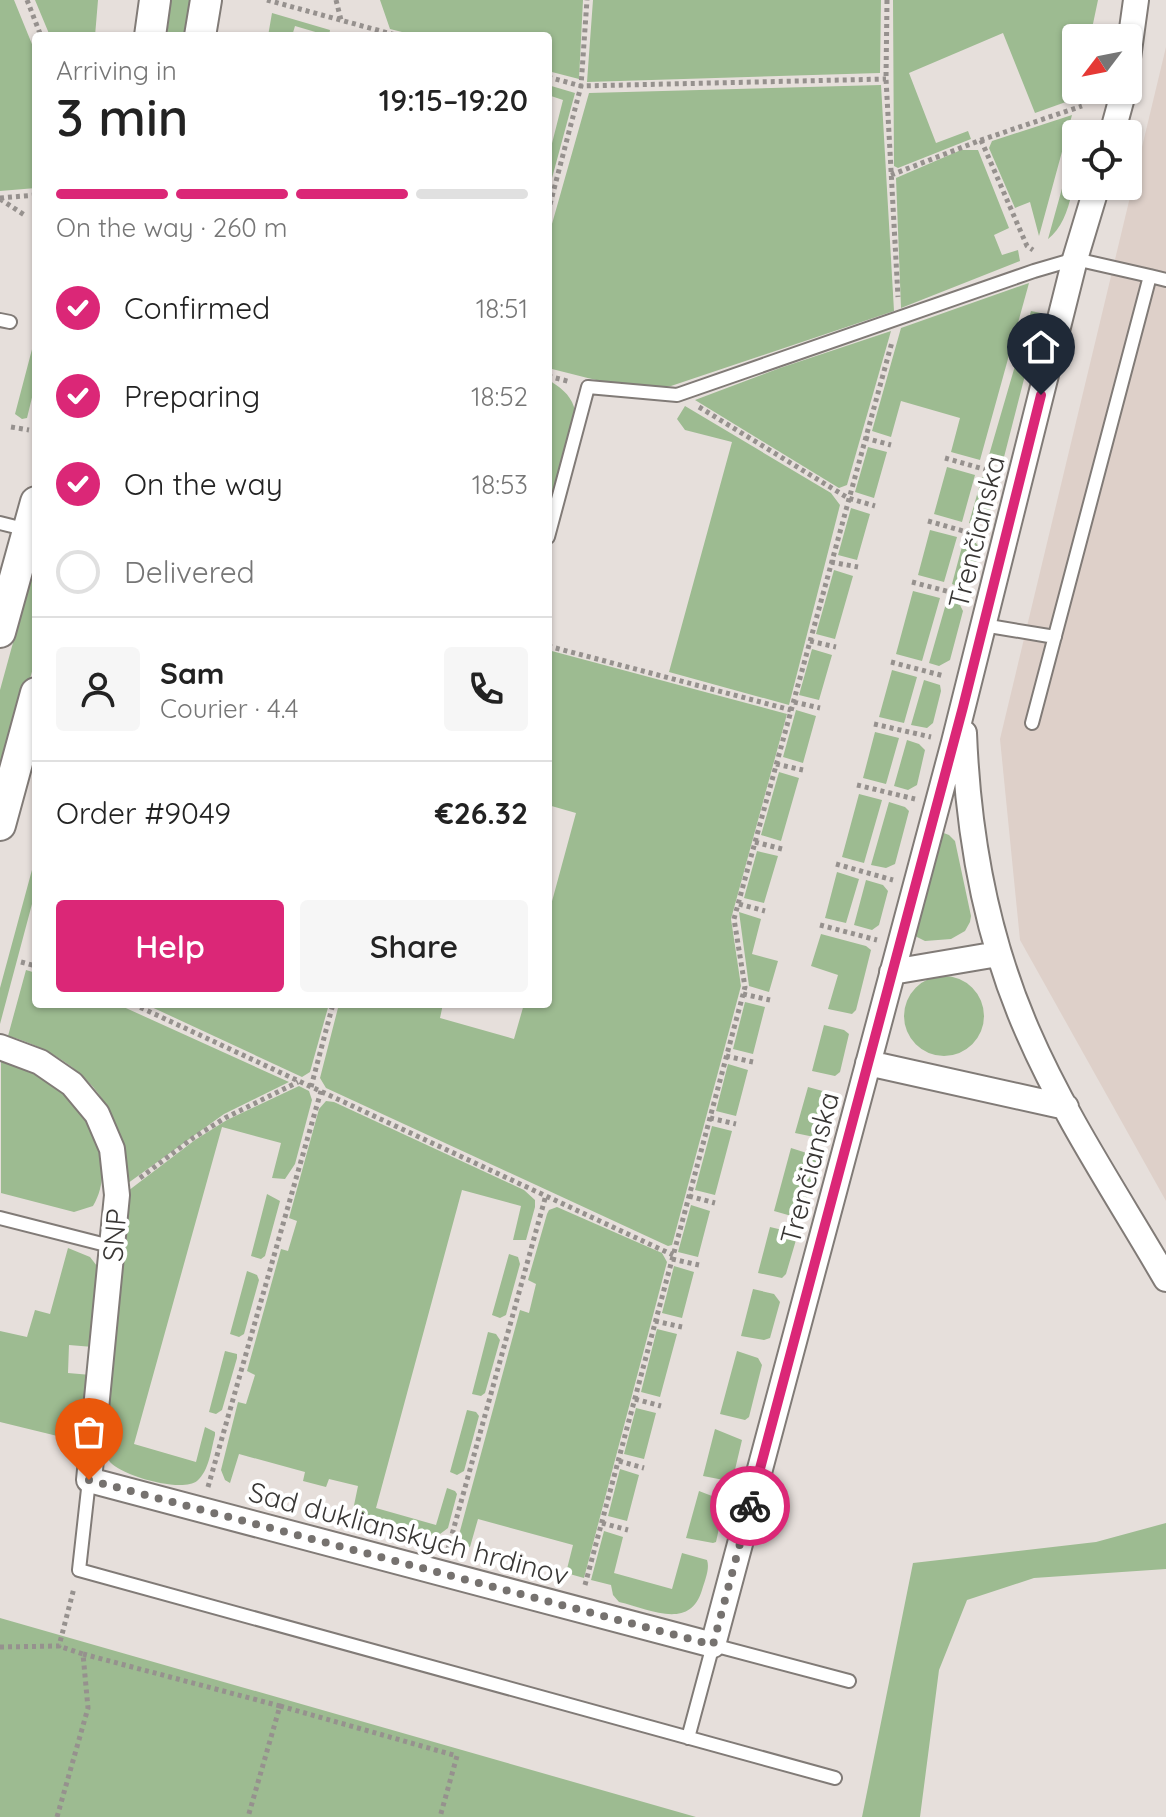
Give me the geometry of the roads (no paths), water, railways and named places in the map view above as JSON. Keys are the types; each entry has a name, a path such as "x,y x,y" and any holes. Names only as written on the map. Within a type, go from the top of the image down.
{"street":[{"path":"151,32 155,0"},
{"path":"201,32 206,0"},
{"path":"1133,24 1136,0"},
{"name":"Trenčianska","path":"713,1645 954,742 1075,259 1093,200"},
{"path":"2,620 21,518"},
{"name":"Trenčianska","path":"963,707 966,781 975,852 998,954 1027,1030 1066,1107 1163,1267"},
{"path":"0,825 32,708"},
{"path":"892,972 998,954"},
{"name":"SNP","path":"0,1047 40,1062 72,1084 97,1114 112,1149 117,1195 114,1247 89,1480"},
{"path":"868,1063 1066,1107"},
{"name":"Sad duklianskych hrdinov","path":"89,1480 713,1645"}],"lane":[{"path":"552,522 588,387 677,395 1075,259 1166,280"},
{"path":"1032,723 1150,276"},
{"path":"986,614 1055,637"},
{"path":"0,1218 114,1247"},
{"path":"89,1480 79,1570 835,1778"},
{"path":"688,1738 713,1645 849,1681"}]}
